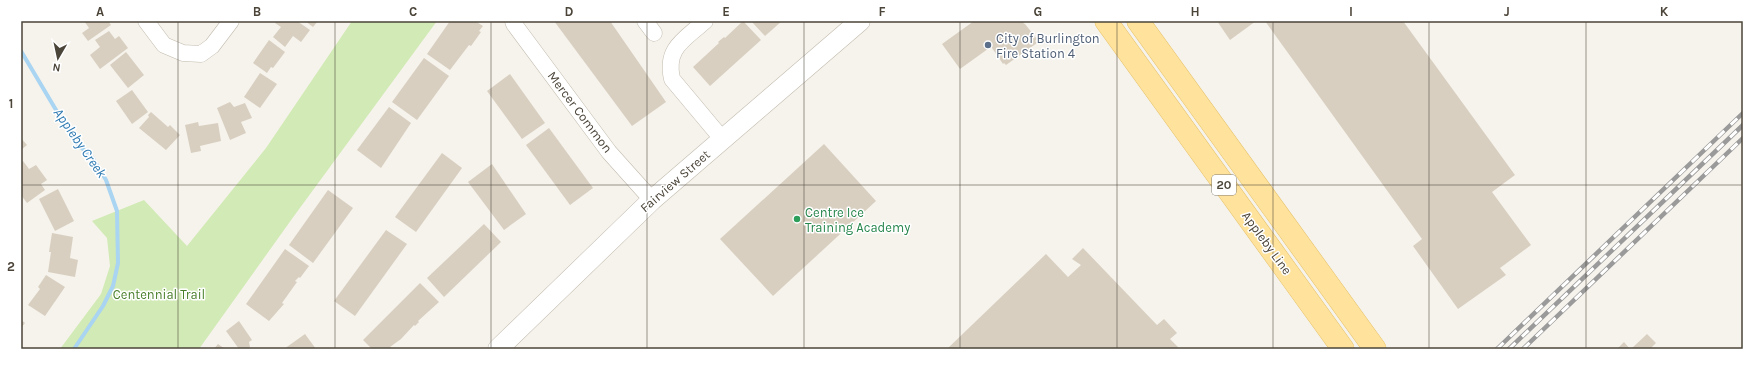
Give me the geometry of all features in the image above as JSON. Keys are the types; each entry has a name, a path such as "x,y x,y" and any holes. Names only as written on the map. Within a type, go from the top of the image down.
{"main road":[{"name":"Appleby Line","path":"1106,21 1343,349"},
{"name":"Appleby Line","path":"1138,21 1375,349"}],"street":[{"path":"146,21 164,45 183,53 201,54 212,46 231,21"},
{"name":"Mercer Common","path":"513,21 610,152 652,200"},
{"path":"705,21 677,47 670,59 670,68 672,80 723,140"},
{"name":"Fairview Street","path":"498,349 652,200 860,21"}],"green space":[{"name":"Centennial Trail","path":"352,21 437,21 294,216 199,349 60,349 101,294 110,266 107,238 92,221 144,200 187,246 266,148"}],"building":[{"path":"84,21 108,21 111,25 88,41 82,33 89,28"},
{"path":"276,21 297,21 310,30 301,42 293,36 285,47 273,37 281,27 275,23"},
{"path":"305,21 318,21 313,27"},
{"path":"450,21 475,21 483,26 479,31 481,32 471,46 469,45 450,70 427,54"},
{"path":"554,21 610,21 666,102 632,126"},
{"path":"743,21 761,40 710,86 693,67 719,43 718,42 724,37 725,38"},
{"path":"751,21 782,21 765,36"},
{"name":"City of Burlington Fire Station 4","path":"974,21 1026,21 1023,23 1037,39 1035,41 1037,43 1006,65 1004,63 1003,64 992,46 960,69 942,44"},
{"path":"1217,21 1256,21 1230,40"},
{"path":"1265,21 1403,21 1515,175 1492,192 1531,245 1500,268 1506,275 1458,309 1413,246 1422,239"},
{"path":"109,31 115,39 119,36 128,48 100,69 90,55 100,47 95,40"},
{"path":"269,40 285,52 273,68 271,67 267,73 253,63"},
{"path":"126,52 144,75 128,88 110,65"},
{"path":"424,58 449,76 417,120 392,102"},
{"path":"260,73 277,84 260,108 244,97"},
{"path":"510,74 545,123 522,139 487,91"},
{"path":"132,90 148,112 132,124 116,101"},
{"path":"230,102 234,107 245,103 252,118 241,122 246,133 230,140 217,108"},
{"path":"389,107 411,123 381,168 357,150"},
{"path":"151,112 168,127 170,125 180,135 166,150 139,128 149,117 148,115"},
{"path":"198,122 199,126 218,123 221,141 200,146 201,151 191,153 185,125"},
{"path":"549,128 593,188 570,205 526,145"},
{"path":"21,138 27,145 21,150"},
{"path":"824,144 876,201 773,296 720,239"},
{"path":"442,153 462,168 416,232 395,217"},
{"path":"23,161 29,169 36,165 47,180 41,184 45,190 27,203 21,195 21,163"},
{"path":"492,164 526,214 504,230 468,182"},
{"path":"58,189 74,221 55,231 39,199"},
{"path":"328,190 353,208 313,263 289,245"},
{"path":"484,224 501,242 444,297 427,278"},
{"path":"386,230 407,244 355,316 334,301"},
{"path":"52,233 73,237 70,258 78,260 75,277 48,272"},
{"path":"1083,248 1157,325 1164,319 1177,333 1170,339 1180,349 947,349 1046,254 1068,277 1081,265 1072,259"},
{"path":"285,249 309,266 300,278 299,277 295,281 297,282 282,303 284,304 269,321 246,304"},
{"path":"46,275 65,287 45,316 28,305 40,289 38,287"},
{"path":"420,283 439,302 401,339 390,347 392,349 372,349 363,340"},
{"path":"21,320 25,323 21,328"},
{"path":"239,321 252,340 249,342 250,347 247,349 239,349 226,331"},
{"path":"305,334 316,349 284,349"},
{"path":"1647,334 1656,343 1650,349 1631,349"},
{"path":"1624,342 1630,349 1617,349"},
{"path":"218,344 225,349 214,349"}],"waterway":[{"name":"Appleby Creek","path":"21,51 75,142 92,157 106,180 117,211 118,263 113,286 103,306 74,349"}],"railway":[{"path":"1497,349 1743,113"},
{"path":"1509,349 1743,125"},
{"path":"1523,349 1743,138"}],"place":[{"name":"City of Burlington Fire Station 4","path":"988,45"},
{"name":"Centre Ice Training Academy","path":"797,219"}]}
